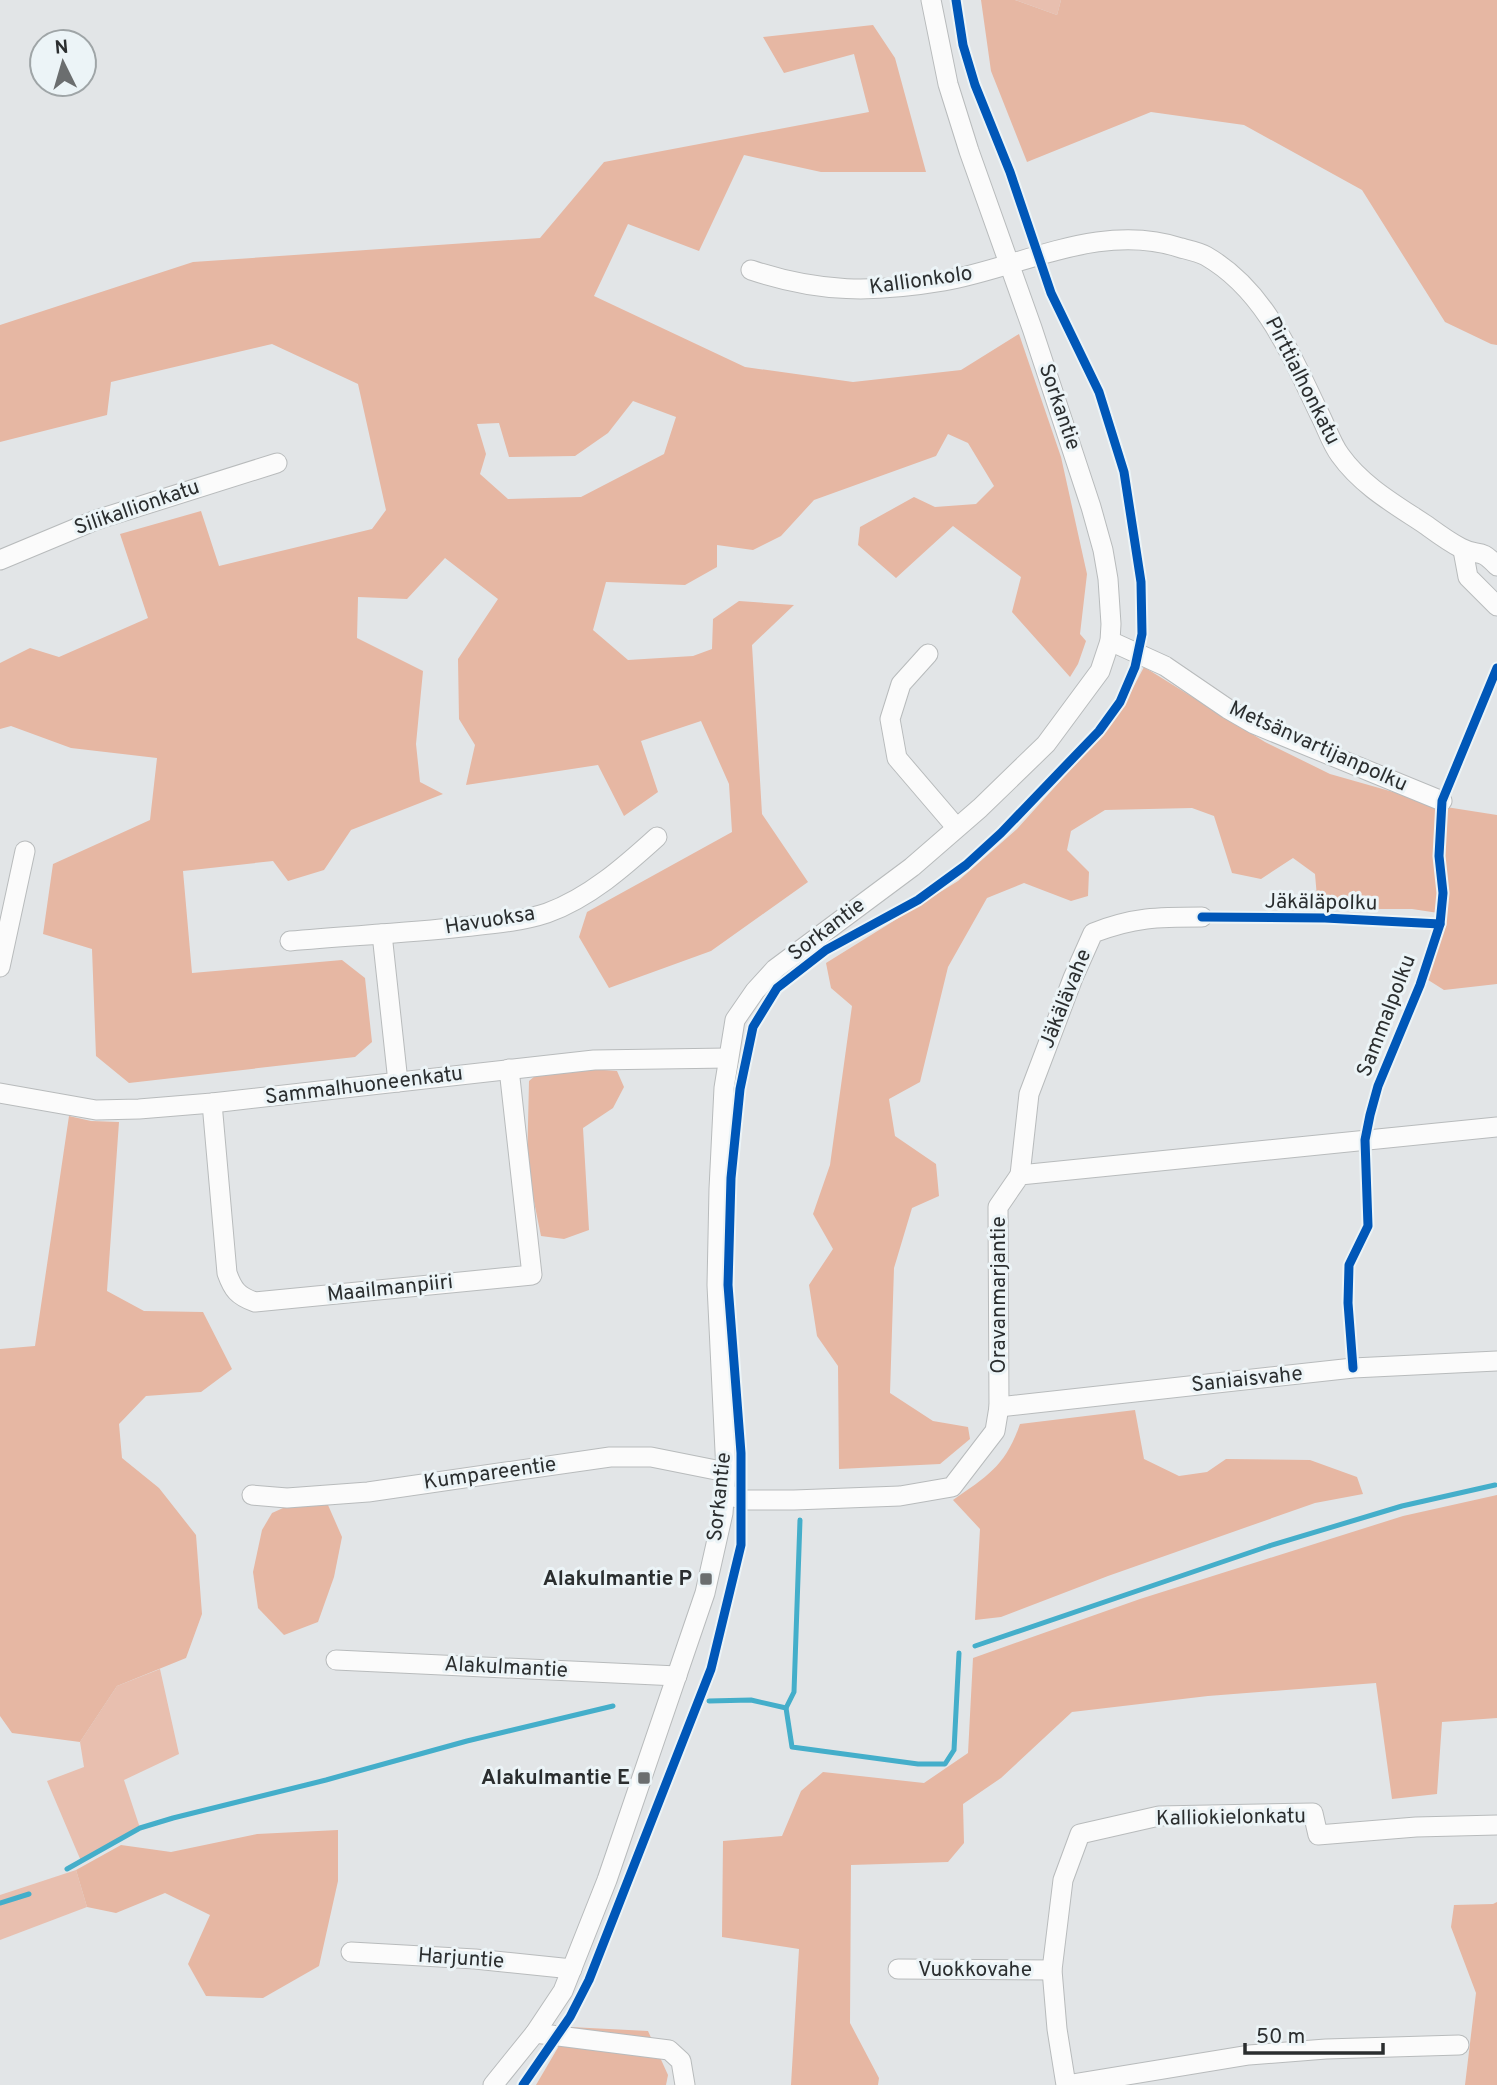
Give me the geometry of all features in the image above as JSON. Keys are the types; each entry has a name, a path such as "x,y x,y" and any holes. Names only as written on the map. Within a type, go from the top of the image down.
{"street":[{"name":"Sorkantie","path":"493,2085 535,2033 562,1991 572,1969 607,1881 705,1592 723,1513 726,1472 717,1285 719,1189 728,1058 735,1020 755,991 775,969 912,867 980,808 1046,744 1100,671 1110,641 1108,579 1094,517 1069,436 948,85 931,0"},
{"name":"Pirttialhonkatu","path":"1009,265 1073,246 1134,238 1164,242 1205,256 1233,276 1266,310 1340,455 1373,490 1463,550 1485,553 1497,566"},
{"name":"Kallionkolo","path":"751,270 808,286 851,290 893,288 946,280 1009,265"},
{"name":"Silikallionkatu","path":"0,560 96,520 277,463"},
{"path":"1463,550 1468,577 1497,606"},
{"name":"Metsänvartijanpolku","path":"1110,641 1165,666 1254,724 1443,801"},
{"path":"928,654 901,684 890,719 897,758 956,827"},
{"name":"Havuoksa","path":"290,941 511,921 548,912 624,868 657,837"},
{"path":"0,967 25,851"},
{"name":"Jäkälävahe","path":"1020,1175 1029,1094 1093,933 1122,921 1156,917 1202,917"},
{"path":"382,934 398,1082"},
{"name":"Sammalhuoneenkatu","path":"0,1093 96,1110 139,1109 212,1104 594,1060 728,1058"},
{"name":"Maailmanpiiri","path":"212,1104 227,1273 240,1297 255,1302 532,1275 509,1069"},
{"path":"1020,1175 1497,1127"},
{"name":"Oravanmarjantie","path":"724,1493 743,1500 794,1500 900,1496 953,1487 995,1431 999,1407 998,1207 1020,1175"},
{"name":"Saniaisvahe","path":"999,1407 1353,1368 1497,1361"},
{"name":"Kumpareentie","path":"252,1495 287,1498 368,1492 610,1457 651,1457 726,1472"},
{"name":"Alakulmantie","path":"336,1660 677,1676"},
{"name":"Kalliokielonkatu","path":"1066,2085 1057,2029 1052,1970 1063,1880 1080,1835 1159,1816 1314,1813 1318,1835 1416,1827 1497,1825"},
{"name":"Harjuntie","path":"351,1952 475,1959 572,1969"},
{"name":"Vuokkovahe","path":"898,1969 1052,1970"},
{"path":"535,2033 669,2050 681,2061 685,2085"},
{"path":"1066,2085 1249,2055 1326,2049 1459,2045"}],"shaded area":[{"path":"981,0 1015,0 1057,15 1061,0 1497,0 1497,345 1445,322 1362,190 1244,125 1151,112 1027,162 991,71"},
{"path":"1015,0 1061,0 1057,15"},
{"path":"873,25 895,58 926,172 821,172 744,155 699,251 628,224 594,296 745,367 853,382 961,370 1019,334 1061,457 1087,574 1080,634 1086,641 1078,664 1070,677 1012,612 1021,577 953,526 896,578 858,545 860,527 914,497 935,507 976,504 994,486 968,443 948,434 936,456 814,500 781,536 753,550 717,545 717,567 685,585 606,582 593,630 628,660 693,656 712,649 713,619 739,601 794,605 752,645 762,814 808,882 711,951 609,988 579,937 587,912 732,832 729,784 701,721 641,741 658,792 624,816 598,765 466,785 475,745 459,719 458,659 498,599 445,558 407,599 358,597 357,638 423,671 416,744 420,782 443,794 351,830 324,870 288,881 273,861 183,871 192,973 342,960 365,978 372,1042 355,1057 129,1083 96,1056 92,949 43,934 53,864 150,820 157,758 71,748 11,726 0,729 0,663 30,648 59,657 148,618 120,534 201,511 219,566 372,529 386,510 358,384 272,344 111,382 107,415 0,442 0,325 193,262 540,238 604,162 869,112 854,54 784,73 763,37","holes":["633,401 676,417 664,454 581,497 508,499 480,474 486,454 477,424 499,423 509,457 575,456 608,433"]},
{"path":"1144,667 1265,742 1330,774 1446,807 1497,815 1497,984 1444,990 1425,978 1443,930 1445,914 1412,909 1318,909 1315,874 1293,858 1261,879 1232,873 1214,816 1192,808 1105,810 1071,831 1067,850 1089,872 1088,896 1071,901 1024,883 987,898 948,967 920,1082 889,1099 895,1136 936,1164 939,1196 912,1208 894,1268 890,1393 933,1421 968,1427 970,1439 940,1464 839,1469 838,1366 817,1336 809,1285 833,1249 813,1214 830,1165 852,1006 831,988 826,963 958,881 1017,829 1108,728"},
{"path":"578,1068 617,1071 624,1087 613,1108 583,1128 589,1230 564,1239 541,1236 527,1167 529,1081 541,1071"},
{"path":"69,1116 91,1121 119,1122 107,1291 144,1311 203,1312 232,1369 201,1392 146,1396 119,1424 122,1458 159,1488 196,1535 202,1614 186,1658 117,1686 80,1742 12,1733 0,1716 0,1349 35,1346"},
{"path":"1135,1410 1144,1459 1179,1476 1207,1472 1226,1459 1310,1460 1357,1477 1363,1494 1315,1503 1001,1617 975,1620 980,1529 953,1500 976,1484 1002,1460 1020,1424"},
{"path":"1497,1495 1497,1718 1442,1722 1437,1794 1392,1799 1376,1683 1208,1696 1072,1712 1001,1778 963,1804 964,1843 948,1862 851,1865 850,2023 879,2078 878,2085 791,2085 799,1949 722,1937 723,1841 782,1836 801,1791 823,1772 924,1783 968,1753 973,1658 1140,1599 1403,1516"},
{"path":"292,1504 328,1505 342,1537 334,1577 318,1622 284,1635 258,1608 253,1572 262,1530 272,1513"},
{"path":"160,1669 179,1754 124,1780 140,1828 81,1861 47,1781 84,1767 80,1742 117,1686"},
{"path":"338,1830 338,1881 319,1966 263,1998 206,1996 188,1964 210,1915 165,1893 116,1913 87,1907 76,1870 121,1845 171,1852 257,1834"},
{"path":"76,1870 87,1907 0,1940 0,1895"},
{"path":"1497,1902 1497,2085 1465,2085 1476,1993 1451,1927 1454,1905"},
{"path":"570,2027 648,2031 668,2075 666,2085 536,2085"}],"waterway":[{"path":"975,1646 1269,1546 1402,1506 1495,1485"},
{"path":"786,1708 794,1692 800,1520"},
{"path":"709,1701 751,1700 786,1708 792,1747 918,1764 945,1764 954,1750 959,1653"},
{"path":"67,1869 140,1828 173,1818 613,1706"},
{"path":"0,1903 29,1894"}],"cycle path":[{"path":"523,2085 570,2017 589,1980 711,1669 741,1545 741,1453 728,1285 731,1178 740,1089 753,1027 777,988 826,950 918,900 966,865 1001,833 1099,731 1120,702 1135,667 1142,634 1141,582 1124,472 1099,392 1051,293 1010,172 975,85 963,45 956,0"},
{"name":"Sammalpolku","path":"1353,1368 1348,1303 1349,1265 1368,1226 1365,1140 1370,1115 1378,1086 1420,985 1440,924 1443,893 1439,856 1442,801 1497,668"},
{"name":"Jäkäläpolku","path":"1202,917 1325,918 1440,924"}],"place":[{"name":"Alakulmantie P","path":"706,1579"},
{"name":"Alakulmantie E","path":"644,1778"}]}
